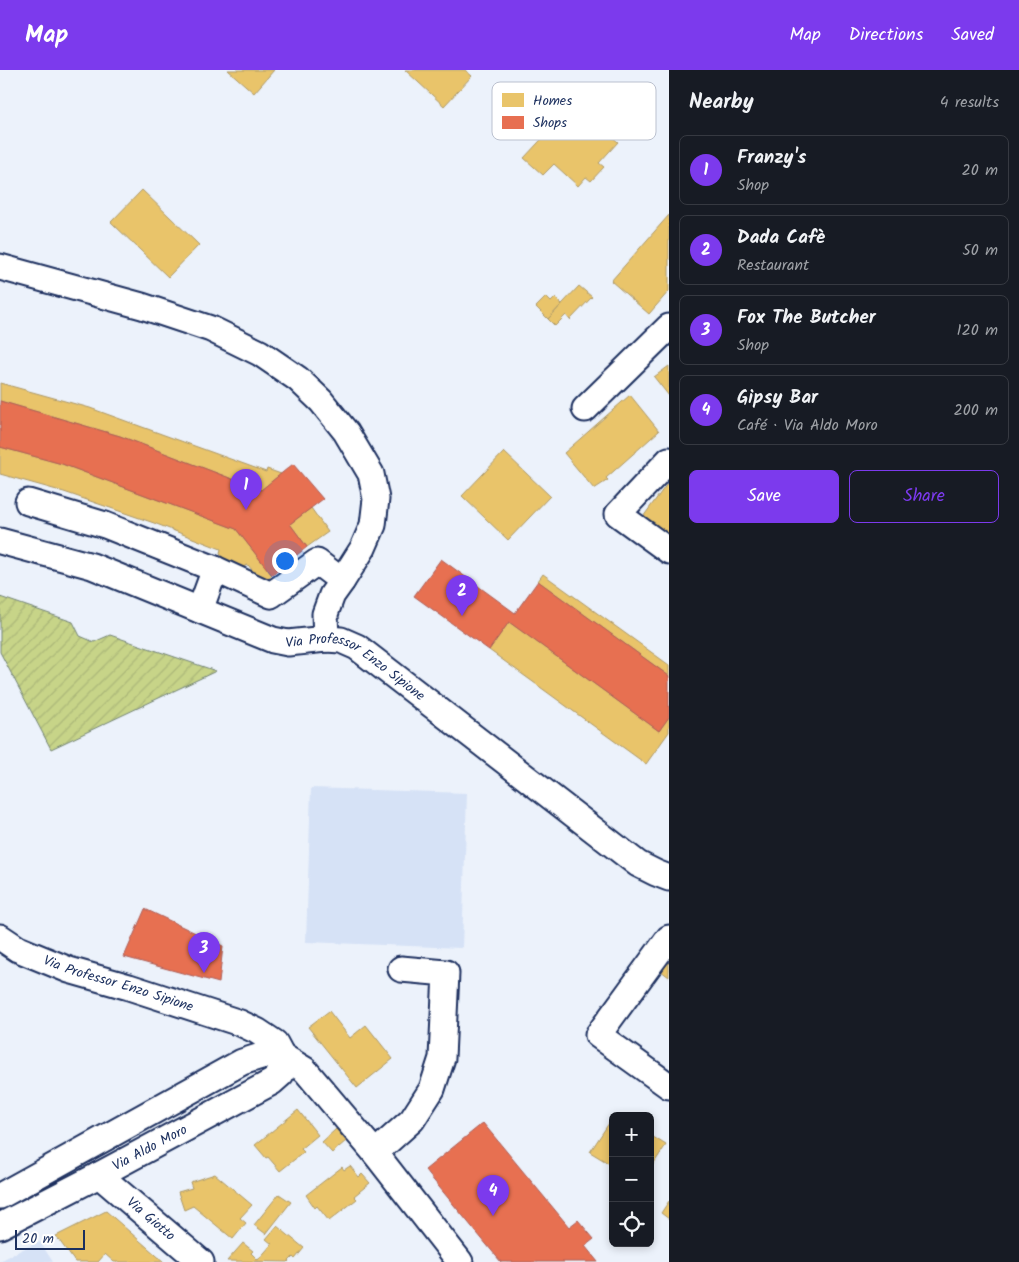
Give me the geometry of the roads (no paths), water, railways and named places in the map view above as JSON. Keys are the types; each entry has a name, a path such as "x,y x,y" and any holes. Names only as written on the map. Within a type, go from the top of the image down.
{"street":[{"path":"0,267 142,306 212,329 260,353 298,379 320,402 346,432 371,474 376,499 373,525 363,548 332,594 325,614 326,638"},
{"path":"585,409 669,327"},
{"path":"669,460 618,514 669,551"},
{"path":"28,502 105,525 271,595 316,562 342,581"},
{"name":"Via Professor Enzo Sipione","path":"0,541 92,566 273,640 288,643 326,638 342,640 358,647 638,864 669,878"},
{"path":"200,610 215,570"},
{"name":"Via Professor Enzo Sipione","path":"0,937 18,949 69,970 129,987 240,1023 276,1043 282,1056"},
{"path":"669,938 598,1035 669,1086"},
{"path":"375,1153 412,1120 432,1090 442,1058 446,973 401,969"},
{"path":"240,1023 252,1043 253,1058"},
{"path":"0,1196 242,1062 261,1056 282,1056 306,1070 375,1153 460,1262"},
{"name":"Via Aldo Moro","path":"0,1226 272,1082 281,1074 284,1066 282,1056"},
{"name":"Via Giotto","path":"99,1175 201,1262"}],"place":[{"name":"Franzy's","path":"246,510"},
{"name":"Dada Cafè","path":"462,616"},
{"name":"Fox The Butcher","path":"204,973"},
{"name":"Gipsy Bar","path":"493,1216"}]}
